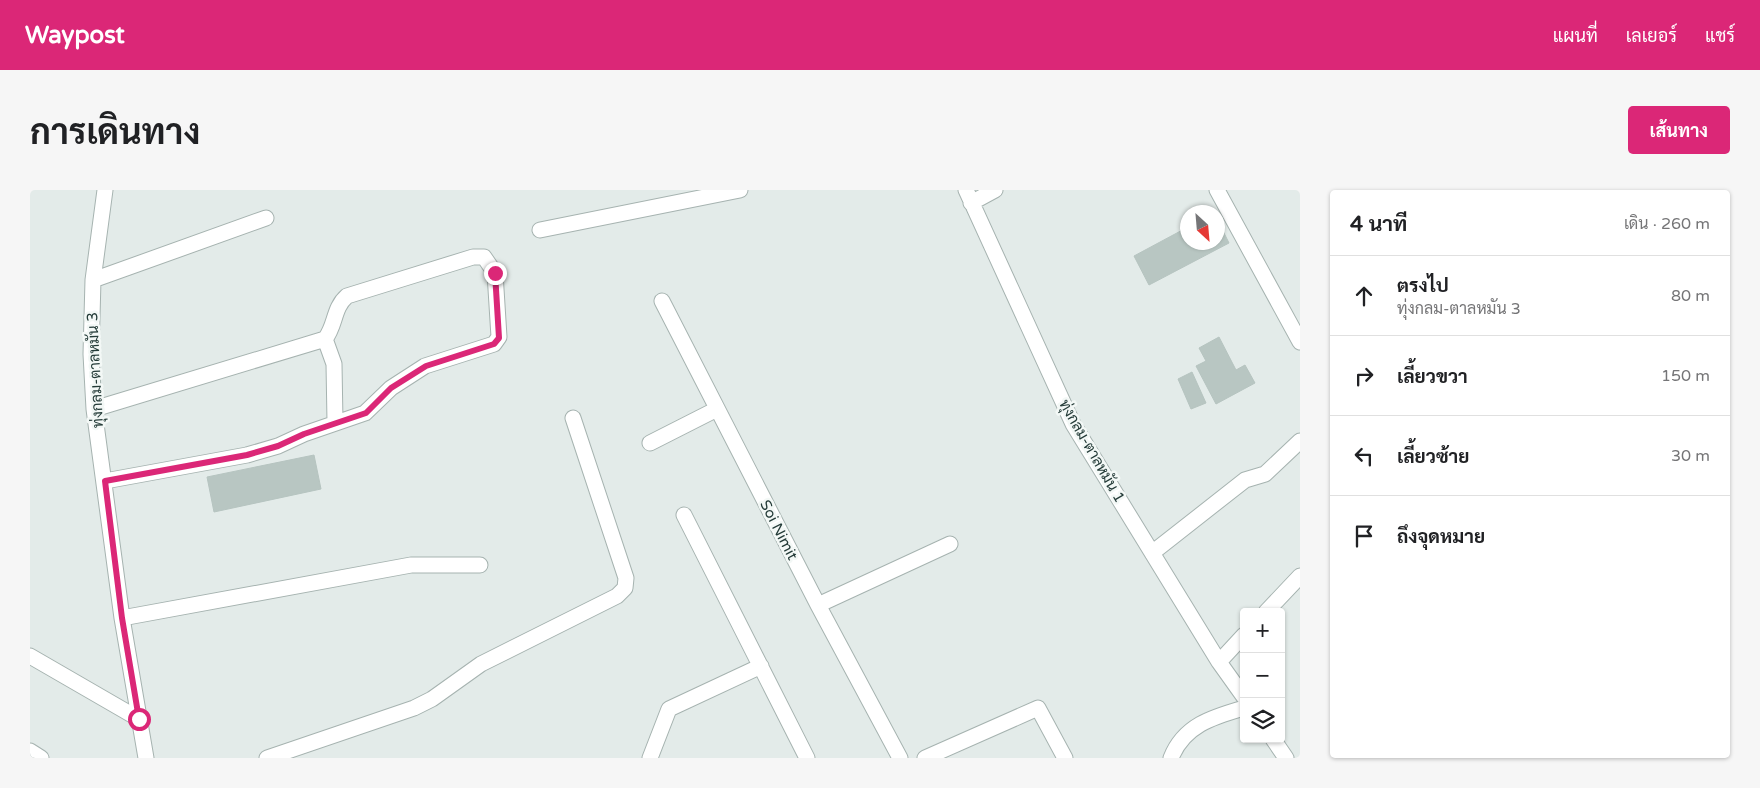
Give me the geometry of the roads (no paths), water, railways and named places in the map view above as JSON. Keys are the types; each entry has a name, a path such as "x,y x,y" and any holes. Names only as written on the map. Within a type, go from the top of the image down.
{"street":[{"name":"ทุ่งกลม-ตาลหมัน 3","path":"105,190 93,280 91,354 94,409 122,618 146,758"},
{"path":"540,230 740,190"},
{"path":"969,196 995,190"},
{"path":"1217,190 1300,342"},
{"name":"ทุ่งกลม-ตาลหมัน 1","path":"969,196 1073,424 1219,662 1240,691"},
{"path":"93,280 266,218"},
{"path":"94,409 325,338 332,331 340,302 347,296 473,257 484,257 495,273 499,338 494,344 426,366 391,388 366,413 335,422 278,446 247,455 105,481"},
{"name":"Soi Nimit","path":"662,301 818,605 900,758"},
{"path":"325,338 334,364 335,422"},
{"path":"650,443 717,408"},
{"path":"267,758 298,754 426,702 481,664 617,596 625,588 626,578 573,418"},
{"path":"1152,554 1245,480 1265,474 1300,441"},
{"path":"684,515 807,758"},
{"path":"818,605 950,544"},
{"path":"122,618 411,565 480,565"},
{"path":"1270,608 1300,576"},
{"path":"1219,662 1240,639"},
{"path":"30,656 139,719"},
{"path":"650,758 669,709 761,666"},
{"path":"925,758 1038,708 1065,758"},
{"path":"1172,758 1184,736 1201,722 1240,709"},
{"path":"1276,743 1286,758"},
{"path":"30,751 41,758"}]}
